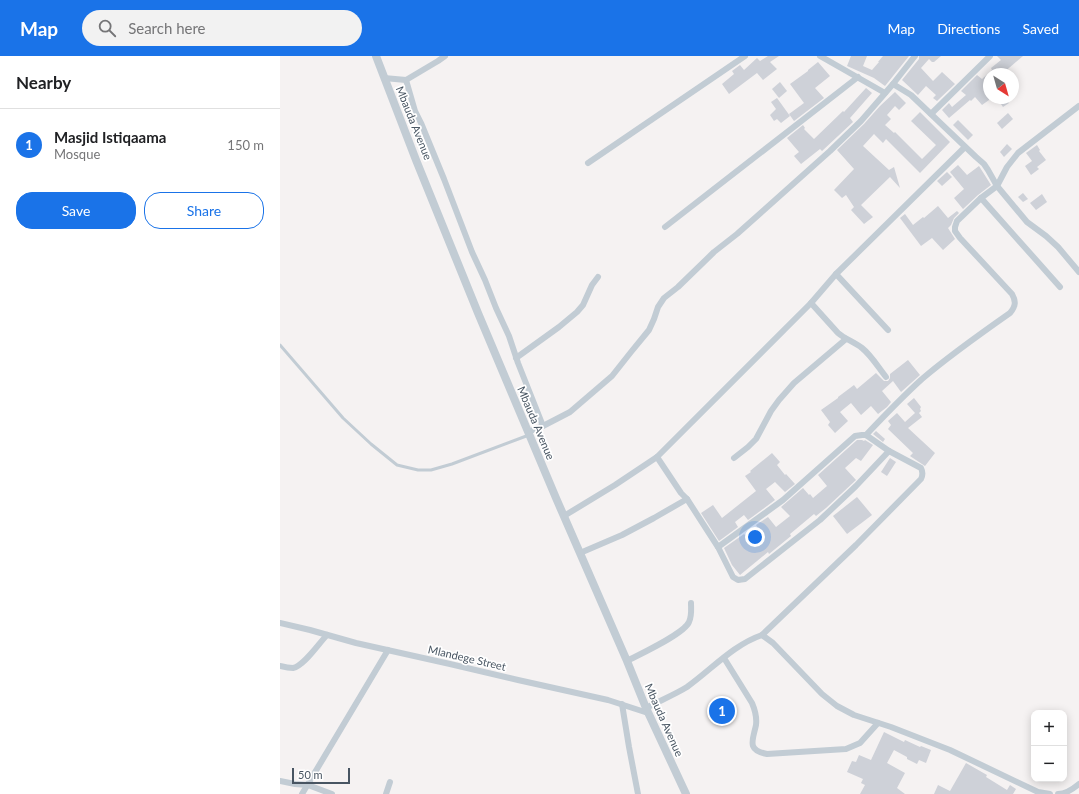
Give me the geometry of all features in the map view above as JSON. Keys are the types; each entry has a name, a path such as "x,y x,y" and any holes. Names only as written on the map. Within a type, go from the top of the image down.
{"street":[{"name":"Mbauda Avenue","path":"376,56 478,313 661,743 686,794"},
{"path":"384,78 406,80 445,56"},
{"path":"588,163 745,56"},
{"path":"820,56 885,93"},
{"path":"529,434 570,412 612,376 649,330 658,307 664,298 678,287 714,252 737,234 824,156 861,121 915,56"},
{"path":"931,114 990,56"},
{"path":"664,227 858,77"},
{"path":"406,80 415,111 441,172 472,252 509,336 516,358 543,426"},
{"path":"893,84 911,95 988,170 997,186 1027,222 1050,240 1079,272"},
{"path":"866,436 922,379 942,362 1014,309 1015,299 1012,294 965,244 955,231 955,227 957,222 981,198 997,186 1007,167 1018,153 1079,106"},
{"path":"564,516 657,457 811,302 836,274 965,147"},
{"path":"981,198 1060,287"},
{"path":"836,274 888,330"},
{"path":"516,358 577,312 583,305 592,285 598,277"},
{"path":"811,302 834,329 846,339 865,351 886,377"},
{"path":"734,458 756,439 771,411 786,391 846,339"},
{"path":"647,710 686,687 740,646 751,639 762,635 856,545 921,479 921,468 889,451 866,436 859,435 852,438 783,500 718,547"},
{"path":"657,457 718,547 733,577 738,580 745,579 820,520 856,486 889,451"},
{"path":"580,553 622,535 686,499"},
{"path":"627,661 667,640 684,628 689,623 692,614 691,603"},
{"name":"Mlandege Street","path":"280,623 310,630 356,644 450,664 647,710"},
{"path":"280,666 292,668 298,666 306,659 326,635"},
{"path":"762,635 773,643 822,694 837,706 854,715 950,750 1038,792 1050,794"},
{"path":"302,794 388,650"},
{"path":"724,658 755,709 756,724 752,742 755,749 762,753 767,754 846,749 860,743 878,723"},
{"path":"622,704 638,794"},
{"path":"280,781 308,785 332,794"},
{"path":"386,794 390,782"},
{"path":"1058,794 1063,794 1079,784"}],"lane":[{"path":"280,345 342,418 397,465 418,470 431,470 452,464 529,434"}],"building":[{"path":"768,56 779,56 770,62 777,69 763,80 757,73 729,94 722,84 734,74 732,71 740,65 744,70 757,58 760,61"},
{"path":"851,56 867,56 863,66 872,70 883,56 909,56 885,86 874,78 847,66"},
{"path":"919,56 941,56 934,62 929,59 921,68 933,81 942,72 955,84 937,101 933,98 936,95 926,86 918,95 902,80 919,59"},
{"path":"997,56 1023,56 1009,68 991,68 1001,60"},
{"path":"818,62 830,76 815,88 824,98 794,121 789,114 804,103 790,84"},
{"path":"977,75 982,79 983,78 983,104 982,105 975,97 949,118 942,110 949,103 952,107 966,95 961,91"},
{"path":"780,82 787,91 779,98 772,89"},
{"path":"866,88 872,93 850,118 853,122 822,151 820,149 801,164 794,156 799,152 787,138 803,125 805,128 804,129 814,139 843,111 844,112"},
{"path":"895,92 906,103 899,110 895,106 887,115 891,119 885,125 894,133 895,132 922,159 936,145 911,121 920,112 950,142 920,173 886,139 883,143 874,134 863,146 889,170 894,167 900,188 890,177 861,205 873,217 864,224 851,210 854,207 846,195 842,198 834,190 854,169 837,150"},
{"path":"777,98 790,116 781,123 777,119 774,121 770,115 776,109 771,102"},
{"path":"1008,113 1013,119 1002,129 997,123"},
{"path":"958,120 973,135 968,140 953,125"},
{"path":"1007,144 1012,149 1004,157 1000,152"},
{"path":"1037,145 1040,150 1039,151 1046,160 1037,167 1039,169 1031,175 1025,166 1032,161 1026,153"},
{"path":"958,165 967,175 979,166 991,185 963,209 954,198 964,189 950,172"},
{"path":"947,172 952,177 942,186 937,181"},
{"path":"1023,193 1028,199 1023,202 1018,197"},
{"path":"1042,194 1047,202 1036,210 1030,203"},
{"path":"938,206 948,218 957,211 959,213 948,228 955,239 943,250 932,238 921,246 900,218 905,214 913,225"},
{"path":"908,360 920,375 901,392 893,381 882,391 891,402 878,414 871,406 861,415 851,403 840,412 848,421 835,433 828,425 830,422 821,410 854,385 857,389 876,373 884,381 888,381 890,374"},
{"path":"914,398 921,407 921,411 919,413 922,417 908,428 935,453 925,466 910,456 913,453 888,429 891,425 888,421 897,413 905,422 915,413 907,404"},
{"path":"876,431 885,439 883,442 873,434"},
{"path":"857,440 865,440 873,445 861,461 856,458 845,468 856,480 826,508 816,516 814,514 790,534 791,536 769,554 768,552 740,575 732,565 724,548 744,534 748,538 759,530 756,525 768,517 776,527 790,516 781,507 803,488 813,498 827,486 818,475"},
{"path":"772,453 780,462 777,465 795,484 785,492 775,482 766,489 775,500 748,520 744,515 735,522 738,527 719,541 701,513 713,505 722,518 756,491 745,476"},
{"path":"890,458 896,462 887,476 881,472"},
{"path":"857,497 872,515 847,534 833,516"},
{"path":"884,732 904,742 905,740 931,750 926,763 919,760 917,764 894,750 887,763 905,773 897,788 905,794 860,794 865,785 861,783 863,779 847,772 852,761 856,762 859,755 871,760"},
{"path":"966,763 987,775 986,777 1007,790 1010,785 1016,789 1013,794 934,794 938,785 950,791"}],"place":[{"name":"Masjid Istiqaama","path":"722,711"}]}
